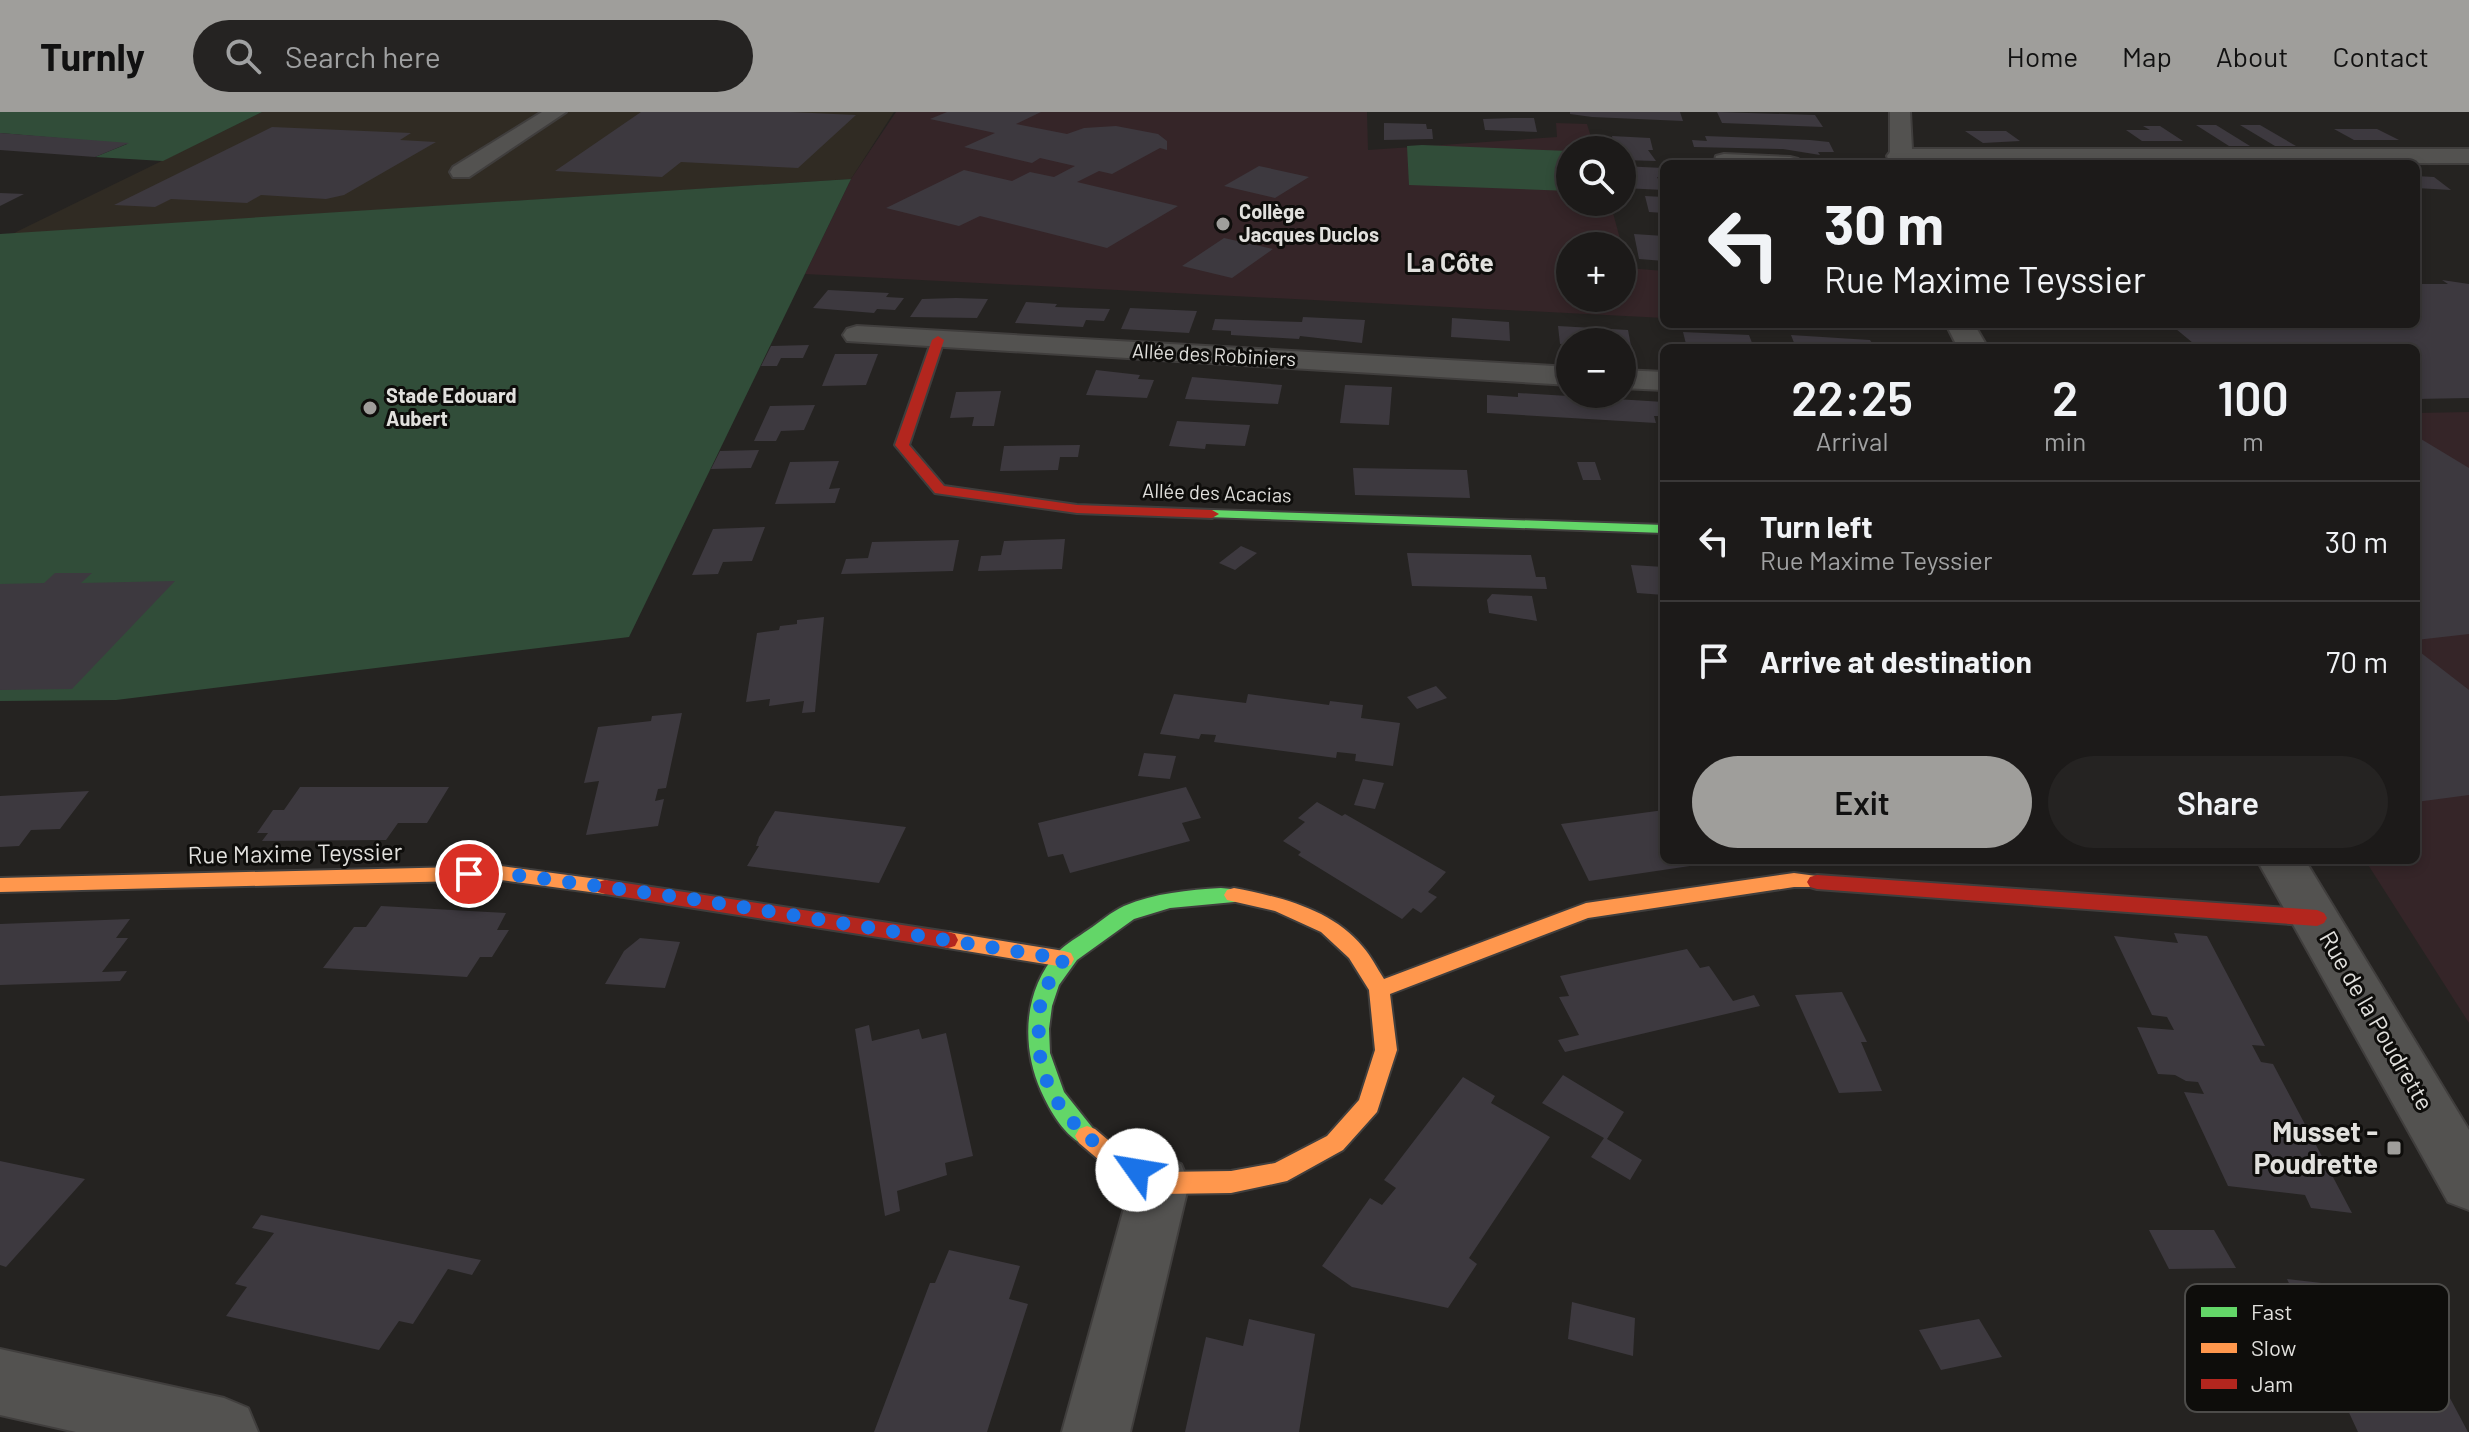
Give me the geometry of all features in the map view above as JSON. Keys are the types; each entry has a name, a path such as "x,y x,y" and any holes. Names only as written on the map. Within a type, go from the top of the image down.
{"street":[{"path":"461,172 556,112"},
{"path":"1893,113 1899,160 2469,156"},
{"name":"Allée des Robiniers","path":"857,335 1556,375"},
{"name":"Allée des Acacias","path":"938,340 902,445 940,490 1077,509 1660,529"},
{"path":"1636,380 1660,381"},
{"name":"Rue de la Poudrette","path":"2283,864 2469,1183"},
{"name":"Rue Maxime Teyssier","path":"0,885 501,873 686,898 1064,959"},
{"path":"1379,989 1586,911 1794,880 2317,918"},
{"path":"1234,895 1279,904 1328,927 1356,952 1379,989 1386,1050 1369,1105 1335,1143 1279,1173 1231,1182 1160,1183 1113,1158 1068,1120 1051,1096 1038,1046 1041,998 1064,959 1129,912 1179,897 1234,895"},
{"path":"1096,1432 1160,1183"},
{"path":"0,1382 224,1432"}],"shaded area":[{"path":"262,112 894,112 851,179 12,234"},
{"name":"Collège Jacques Duclos","path":"896,112 1367,112 1368,150 1556,137 1556,216 1614,216 1618,232 1556,232 1556,312 1636,312 1636,269 1660,271 1660,318 805,274 851,179"},
{"name":"Collège Jacques Duclos","path":"1556,123 1587,124 1591,136 1557,136"},
{"path":"2469,412 2469,1023 2368,864 2420,864 2420,413"}],"green space":[{"path":"0,112 262,112 163,161 95,157 127,144 0,133"},
{"path":"1407,146 1556,150 1556,190 1409,185"},
{"name":"Stade Edouard Aubert","path":"851,179 629,637 116,700 0,701 0,234"}],"building":[{"path":"641,112 856,115 798,168 681,162 662,177 555,171"},
{"path":"947,112 1041,112 1016,124 1067,134 1084,128 1116,126 1158,134 1167,141 1167,150 1160,148 1112,174 1099,171 1077,182 1178,206 1107,248 980,216 959,226 886,208 964,170 1012,181 1030,172 1054,177 1075,166 1040,158 1032,163 964,147 995,133 930,119"},
{"path":"1570,112 1680,112 1683,121 1592,117"},
{"path":"1717,112 1815,115 1823,127 1722,123"},
{"path":"1534,118 1537,132 1485,130 1483,119"},
{"path":"1384,123 1426,124 1427,129 1432,129 1433,139 1384,140"},
{"path":"2196,125 2216,125 2250,146 2229,146"},
{"path":"2240,125 2260,125 2296,146 2275,146"},
{"path":"2143,126 2160,126 2183,141 2142,141 2126,130 2150,130"},
{"path":"272,127 411,133 400,140 436,142 344,195 326,199 261,195 247,203 171,199 155,207 114,205"},
{"path":"2334,129 2377,129 2399,140 2354,140"},
{"path":"1965,131 2006,131 2020,141 1983,143"},
{"path":"0,133 129,143 95,157 0,150"},
{"path":"1705,136 1829,142 1834,152 1818,152 1820,155 1783,149 1694,147 1692,140 1707,141"},
{"path":"1636,137 1650,138 1653,150 1648,150 1656,161 1636,160"},
{"path":"1259,166 1309,177 1275,198 1224,186"},
{"path":"1636,167 1660,168 1660,177 1657,177 1660,190 1636,189"},
{"path":"2420,176 2434,177 2451,190 2420,188"},
{"path":"0,193 24,194 0,206"},
{"path":"1645,196 1660,197 1660,213 1649,212"},
{"path":"1636,234 1660,236 1660,261 1639,259"},
{"path":"1224,238 1273,249 1232,278 1182,266"},
{"path":"2442,280 2469,284 2469,398 2420,399 2420,344 2194,344 2175,328 2420,328 2420,284 2448,284"},
{"path":"828,290 889,293 886,297 904,298 895,310 877,309 874,313 813,308"},
{"path":"922,299 988,299 977,318 910,317"},
{"path":"1026,302 1057,304 1055,307 1110,309 1104,321 1086,320 1083,327 1015,323"},
{"path":"1130,308 1197,311 1189,333 1121,329"},
{"path":"1303,317 1365,320 1362,343 1300,336 1299,339 1231,335 1231,331 1212,330 1215,319 1302,322"},
{"path":"1452,318 1509,322 1510,341 1451,337"},
{"path":"1683,332 1749,335 1752,344 1686,344"},
{"path":"1791,335 1870,340 1872,344 1794,344"},
{"path":"809,345 803,358 781,358 777,366 761,366 771,346"},
{"path":"835,354 878,354 866,385 822,386"},
{"path":"1096,370 1140,375 1138,379 1154,380 1147,398 1086,395"},
{"path":"1192,377 1282,385 1278,404 1185,399"},
{"path":"1345,385 1392,387 1389,425 1340,423"},
{"path":"1001,391 994,426 972,426 974,417 950,418 956,392"},
{"path":"1487,395 1556,395 1556,408 1636,408 1636,400 1660,402 1660,416 1654,416 1656,423 1487,413"},
{"path":"815,405 804,430 781,431 776,441 754,441 770,406"},
{"path":"1177,421 1250,425 1245,446 1206,444 1205,449 1169,446"},
{"path":"2420,438 2469,468 2469,634 2420,640"},
{"path":"1080,445 1078,457 1060,457 1058,470 1000,471 1004,446"},
{"path":"759,450 751,468 711,469 720,451"},
{"path":"839,461 829,489 840,488 835,503 775,504 790,462"},
{"path":"1577,462 1595,462 1601,480 1583,480"},
{"path":"1353,468 1467,470 1470,498 1355,495"},
{"path":"765,527 752,561 723,562 718,574 692,575 713,529"},
{"path":"1065,539 1062,569 978,571 981,556 1001,555 1004,541"},
{"path":"959,540 953,571 841,574 846,559 868,558 872,542"},
{"path":"1241,546 1257,553 1235,570 1219,563"},
{"path":"1407,553 1531,555 1536,577 1545,577 1547,589 1412,586"},
{"path":"1631,565 1660,567 1660,595 1637,593"},
{"path":"55,573 92,573 81,583 175,581 72,689 0,690 0,584 44,583"},
{"path":"1492,594 1532,596 1537,621 1489,613 1487,600"},
{"path":"824,617 815,712 802,713 804,701 769,706 770,699 746,702 757,633 779,630 780,626 797,624 797,620"},
{"path":"2420,652 2469,690 2469,795 2420,801"},
{"path":"1436,686 1447,698 1417,709 1407,697"},
{"path":"1174,694 1246,703 1248,694 1329,705 1330,701 1363,705 1361,718 1400,723 1393,766 1355,761 1356,754 1337,752 1336,758 1214,742 1216,735 1201,734 1199,739 1160,734"},
{"path":"682,713 666,788 658,789 655,801 664,799 658,826 586,835 599,781 584,783 598,727 651,721 652,716"},
{"path":"1144,753 1176,756 1170,779 1138,776"},
{"path":"1363,779 1384,783 1375,809 1354,805"},
{"path":"300,787 449,787 427,823 398,823 386,840 262,841 268,833 257,833 273,810 284,810"},
{"path":"1186,787 1201,818 1182,823 1190,841 1070,873 1063,854 1048,857 1038,823"},
{"path":"89,791 60,829 31,830 19,846 0,847 0,796"},
{"path":"1317,802 1342,816 1345,814 1446,872 1428,892 1437,897 1421,913 1413,908 1402,919 1298,855 1301,852 1283,841 1305,822 1298,818"},
{"path":"775,811 906,827 879,883 747,866 759,846 756,846 759,837"},
{"path":"1660,811 1660,864 1703,864 1589,881 1561,824"},
{"path":"381,906 506,913 497,930 509,930 492,957 480,957 467,977 323,968 354,927 366,927"},
{"path":"130,919 116,938 128,938 102,972 127,971 120,981 0,985 0,924"},
{"path":"2174,933 2207,936 2265,1046 2252,1045 2261,1062 2273,1064 2352,1213 2311,1208 2305,1195 2228,1186 2184,1092 2204,1094 2198,1082 2158,1074 2137,1027 2174,1030 2167,1017 2152,1015 2114,936 2178,943"},
{"path":"640,938 680,942 665,988 605,984 624,951"},
{"path":"1687,949 1700,968 1709,966 1733,1001 1754,995 1760,1006 1565,1052 1558,1040 1579,1035 1559,997 1569,996 1560,976"},
{"path":"1842,992 1867,1042 1861,1042 1882,1091 1839,1093 1795,995"},
{"path":"869,1025 872,1041 919,1029 922,1039 946,1033 973,1156 945,1163 947,1175 897,1191 900,1211 885,1216 855,1029"},
{"path":"1563,1075 1624,1112 1607,1139 1642,1160 1630,1180 1591,1157 1604,1138 1542,1103"},
{"path":"1463,1077 1495,1096 1491,1103 1550,1137 1469,1258 1477,1264 1448,1308 1352,1287 1322,1266 1370,1198 1382,1205 1396,1188 1384,1180"},
{"path":"0,1161 85,1179 6,1267 0,1265"},
{"path":"261,1215 481,1260 472,1275 448,1269 413,1324 399,1321 379,1350 226,1316 247,1287 235,1284 274,1233 252,1228"},
{"path":"2149,1230 2214,1230 2236,1268 2169,1269"},
{"path":"949,1250 1020,1266 1009,1299 1028,1304 987,1432 874,1432 930,1283 935,1283"},
{"path":"2287,1279 2330,1284 2289,1284"},
{"path":"1572,1302 1635,1318 1633,1356 1568,1339"},
{"path":"1249,1319 1315,1334 1299,1432 1185,1432 1206,1337 1243,1346"},
{"path":"1979,1319 2002,1357 1941,1370 1919,1330"},
{"path":"2449,1396 2468,1432 2358,1432 2349,1412 2449,1412"}],"traffic: fast":[{"path":"1212,514 1660,529"},
{"path":"1087,1136 1055,1098 1039,1053 1041,1006 1063,961 1127,913 1170,900 1234,895"}],"traffic: slow":[{"path":"0,885 501,873 605,887"},
{"path":"1379,989 1586,911 1794,880 1817,882"},
{"path":"1087,1136 1113,1158 1160,1183 1231,1182 1279,1173 1335,1143 1369,1105 1386,1050 1379,989 1356,952 1328,927 1279,904 1234,895"},
{"path":"948,940 1064,959"}],"traffic: jam":[{"path":"938,340 902,445 940,490 1077,509 1212,514"},
{"path":"1817,882 2317,918"},
{"path":"605,887 948,940"}],"place":[{"name":"Collège Jacques Duclos","path":"1223,224"},
{"name":"Stade Edouard Aubert","path":"370,408"},
{"name":"Musset - Poudrette","path":"2394,1148"}],"district":[{"name":"La Côte","path":"1450,263"}],"route":[{"path":"469,874 501,873 686,898 1064,959 1041,998 1038,1046 1051,1096 1068,1120 1113,1158 1137,1170"}]}
